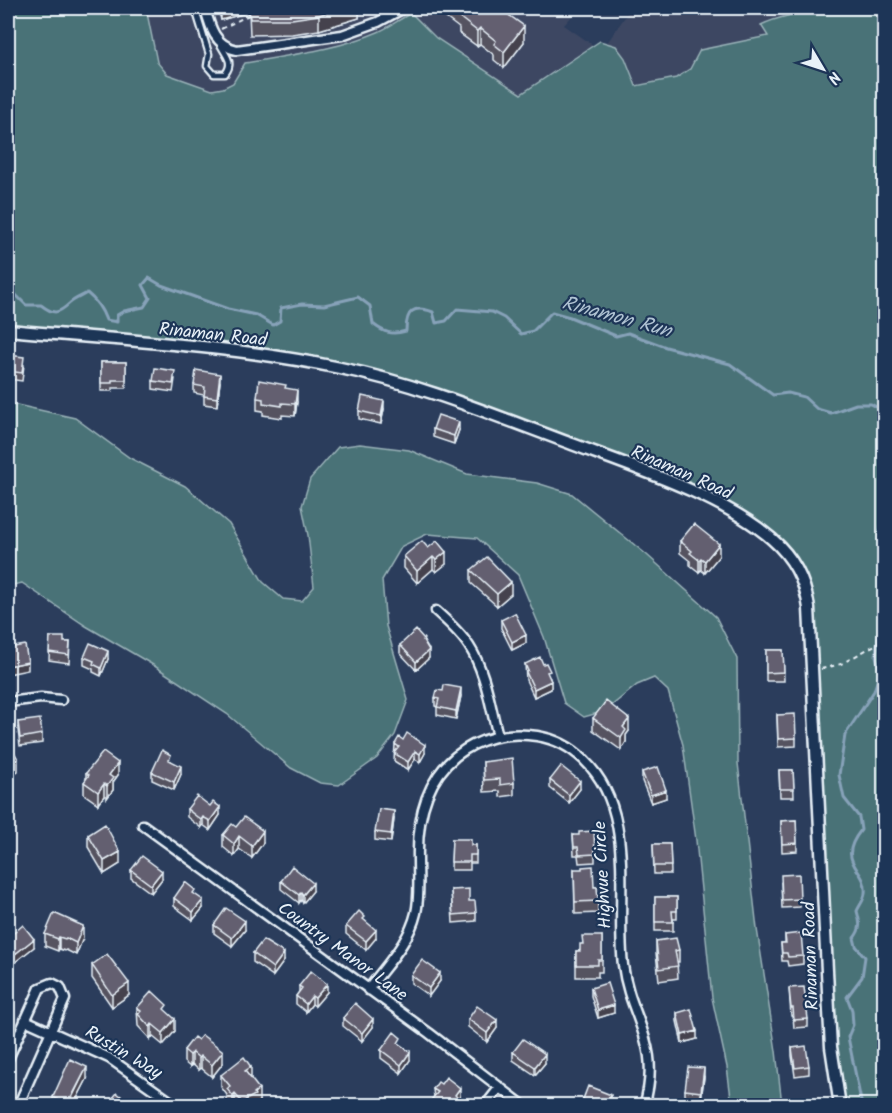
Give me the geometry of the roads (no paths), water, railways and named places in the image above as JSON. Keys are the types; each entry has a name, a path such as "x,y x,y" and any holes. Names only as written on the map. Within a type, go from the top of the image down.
{"street":[{"path":"205,8 219,42 237,50 342,35 378,22 404,8"},
{"name":"Rinaman Road","path":"8,330 221,350 339,367 377,376 442,397 644,472 707,499 748,521 773,540 789,556 800,572 810,608 831,1047 840,1106"},
{"path":"436,611 458,632 474,654 498,736"},
{"path":"8,702 41,698 62,700"},
{"name":"Highvue Circle","path":"368,990 401,946 416,915 419,899 419,824 429,790 441,772 455,756 473,745 498,736 528,735 549,738 563,744 591,767 610,796 618,829 623,969 644,1033 651,1063 651,1076 644,1106"},
{"name":"Country Manor Lane","path":"143,825 500,1086 524,1106"},
{"path":"8,1059 39,988 47,983 63,990 65,999 18,1106"},
{"name":"Rustin Way","path":"25,1020 109,1058 177,1106"},
{"path":"485,1106 500,1086"}],"lane":[{"path":"195,8 209,54 207,66 214,74 225,74 230,66 230,59 219,42"}],"waterway":[{"name":"Rinamon Run","path":"8,293 13,292 26,305 41,305 53,312 87,293 99,305 106,320 117,322 117,315 124,311 144,307 150,298 143,285 149,278 161,285 228,309 256,315 273,325 280,321 281,308 302,304 324,305 358,297 370,306 373,324 392,333 406,331 408,318 416,309 433,312 436,323 446,321 457,309 492,312 504,318 521,334 533,331 552,312 616,336 628,333 666,347 730,364 773,395 788,393 804,397 817,409 831,413 856,404 871,404 884,411"},
{"path":"884,512 880,531 884,556 880,577 884,581"},
{"path":"862,1106 848,1037 853,1025 852,1010 847,997 862,977 865,957 856,946 854,938 859,928 857,911 865,895 865,885 851,858 854,841 861,830 859,817 844,798 839,775 845,735 874,691 880,672 876,656 880,616 879,599 884,592"}]}
